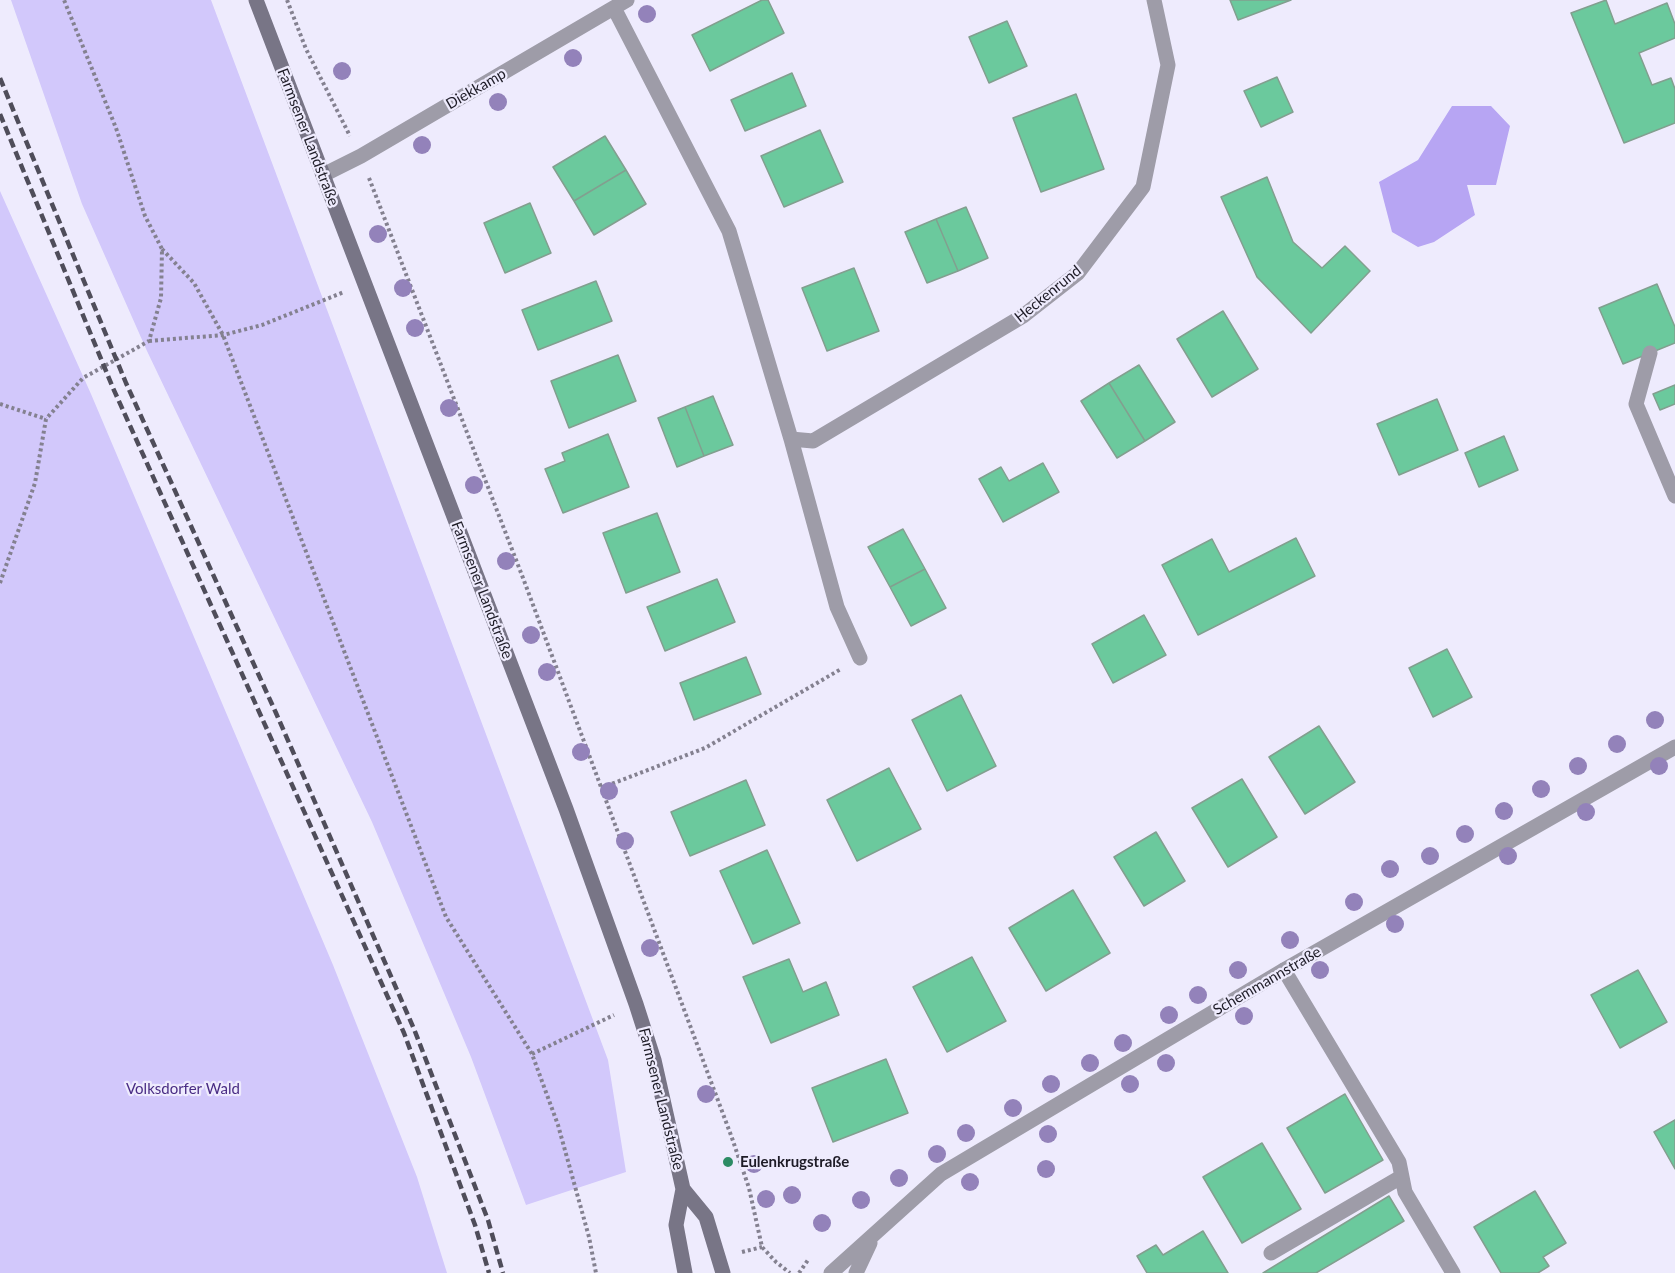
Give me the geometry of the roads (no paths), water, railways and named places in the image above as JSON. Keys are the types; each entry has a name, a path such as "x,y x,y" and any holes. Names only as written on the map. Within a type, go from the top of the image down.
{"main road":[{"name":"Farmsener Landstraße","path":"256,0 566,809 636,1005 654,1060 683,1189 676,1225 685,1273"},
{"name":"Farmsener Landstraße","path":"683,1189 706,1217 723,1273"}],"street":[{"name":"Diekkamp","path":"322,175 361,156 627,0"},
{"name":"Heckenrund","path":"791,439 813,441 1023,316 1078,273 1143,187 1168,65 1154,0"},
{"path":"614,8 729,231 791,439 837,608 860,658"},
{"path":"1650,353 1636,404 1675,496"},
{"name":"Schemmannstraße","path":"831,1273 941,1174 1284,970 1675,747"},
{"path":"1284,970 1399,1162 1405,1192 1453,1273"},
{"path":"1271,1253 1401,1177"},
{"name":"Schemmannstraße","path":"856,1273 873,1236"}],"railway":[{"path":"0,78 126,383 276,713 414,1029 488,1220 503,1273"},
{"path":"0,114 113,388 404,1033 475,1225 489,1273"}],"place":[{"name":"Eulenkrugstraße","path":"728,1162"}],"park label":[{"name":"Volksdorfer Wald","path":"183,1089"}]}
